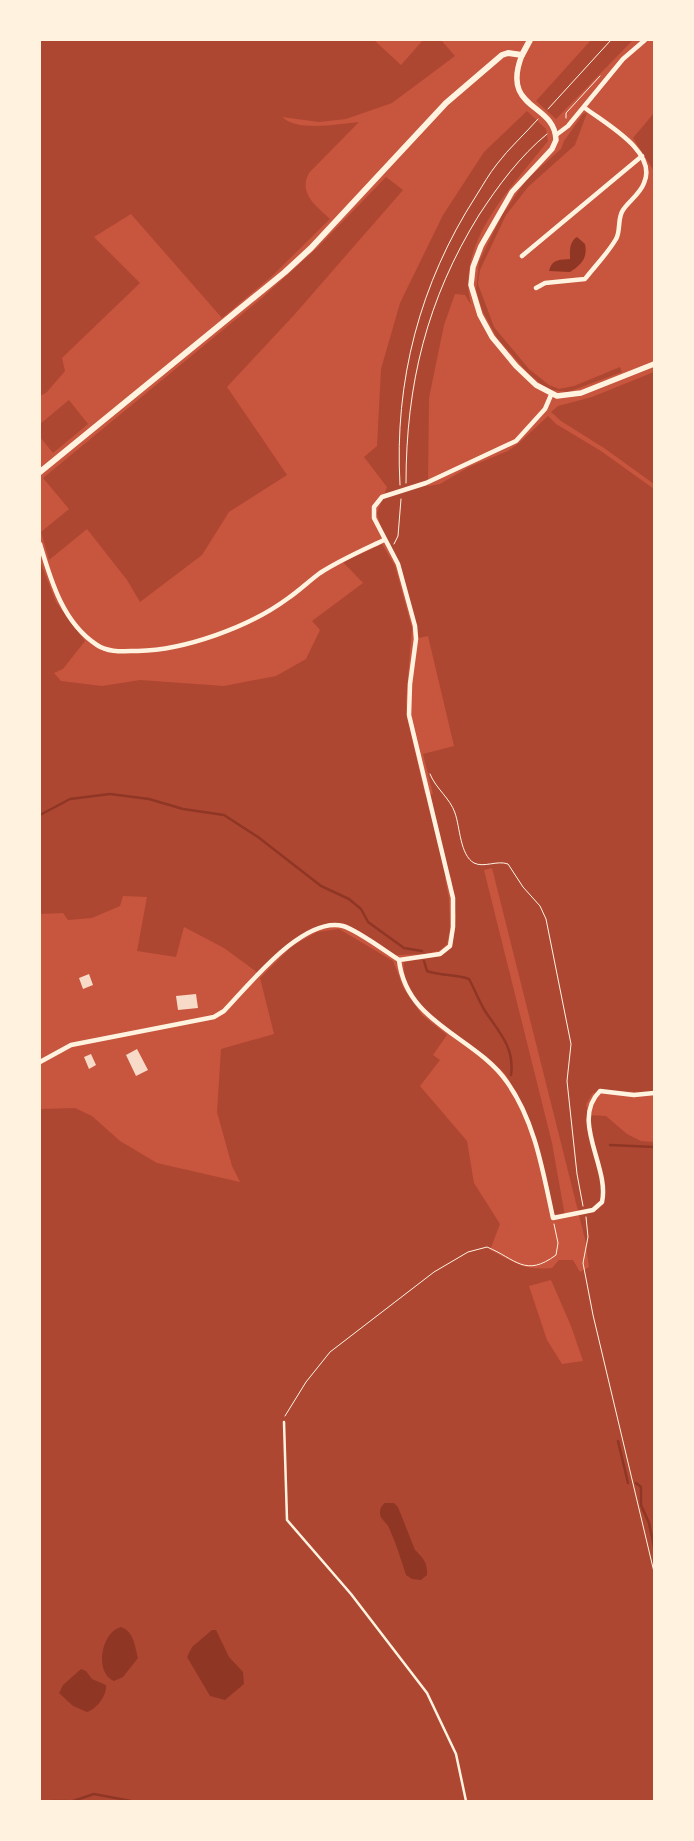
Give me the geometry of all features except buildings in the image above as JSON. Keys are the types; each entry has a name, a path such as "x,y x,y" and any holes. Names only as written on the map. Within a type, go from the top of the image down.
{"main road":[{"path":"40,472 285,272 311,248 453,96 502,55 508,53 522,55 530,40"}],"street":[{"path":"556,135 568,126 585,108 623,59 645,40"},
{"path":"522,55 516,82 523,98 552,124 556,135 552,149 522,180 502,209 481,246 472,276 476,306 492,337 516,366 542,390 551,395 566,397 581,393 654,364"},
{"path":"536,288 544,283 586,279 617,238 618,223 622,211 645,183 646,164 642,156 630,142 585,108"},
{"path":"522,256 642,156"},
{"path":"40,1062 76,1044 214,1017 224,1011 290,945 307,933 325,926 344,926 399,960 440,954 450,946 454,916 445,862 409,715 410,684 416,639 415,626 398,564 384,540 373,512 374,507 382,497 426,483 516,441 545,409 551,395"},
{"path":"40,544 56,594 68,614 85,635 98,645 114,651 157,650 210,637 234,627 286,600 321,573 384,540"},
{"path":"399,960 406,987 424,1012 501,1074 514,1093 526,1114 540,1160 553,1218 593,1210 602,1202 604,1185 590,1125 590,1106 593,1098 600,1091 634,1095 654,1094"}],"lane":[{"path":"284,1422 288,1520 351,1594 427,1692 456,1754 466,1801"}],"path":[{"path":"547,110 610,40"},
{"path":"541,117 497,164 454,231 434,273 421,309 406,367 399,429 400,487 406,484 407,434 411,394 430,314 457,254 493,193 547,134"},
{"path":"390,548 398,536 401,496"},
{"path":"430,774 433,782 452,807 465,852 470,860 480,865 495,862 508,864 523,887 540,906 546,919 571,1044 568,1080 577,1174 583,1208"},
{"path":"284,1422 286,1412 306,1382 330,1352 451,1261 474,1249 486,1247 523,1267 544,1264 556,1256 558,1243 553,1218"},
{"path":"586,1218 588,1230 583,1263 654,1572"}],"shaded area":[{"path":"40,40 374,40 401,65 423,40 441,40 455,56 392,103 346,119 319,122 282,117 289,122 307,126 359,122 309,173 306,180 307,193 310,199 330,219 271,277 222,318 131,214 94,237 140,283 62,358 65,371 47,392 40,396"},
{"path":"591,40 633,40 556,119 536,101"},
{"path":"527,111 546,129 548,141 504,196 479,238 471,259 468,282 471,305 465,295 455,294 444,325 429,398 428,486 440,484 469,467 508,451 548,416 556,424 601,451 654,489 654,1092 608,1091 593,1093 586,1104 588,1115 606,1116 627,1134 641,1141 654,1142 654,1801 40,1801 40,1109 75,1108 92,1116 120,1141 157,1163 240,1182 232,1166 217,1112 221,1049 274,1034 260,978 292,946 317,932 339,929 393,961 404,989 422,1015 447,1035 433,1055 440,1060 420,1086 467,1141 474,1183 500,1224 490,1250 526,1267 552,1268 559,1260 573,1260 580,1272 589,1267 585,1239 492,868 484,870 552,1143 565,1216 554,1214 536,1141 523,1107 505,1074 433,1018 411,992 405,978 404,962 440,956 452,947 456,917 451,877 445,878 449,899 450,929 447,944 441,950 426,954 396,955 345,926 313,929 289,943 258,973 224,948 184,927 176,957 137,951 147,897 123,896 120,906 92,918 68,920 63,913 40,914 40,561 56,602 85,641 63,669 54,673 61,681 102,686 140,680 224,686 276,676 306,659 320,630 312,621 363,583 343,562 382,544 395,566 412,628 406,701 407,718 425,794 433,794 423,754 454,746 428,636 419,638 401,566 381,528 377,513 387,487 364,457 377,446 381,369 400,303 443,215 484,152","holes":["551,1280 571,1326 583,1361 562,1364 547,1340 529,1286"]},
{"path":"587,113 575,145 528,187 506,215 480,270 478,284 494,327 529,369 549,385 559,389 574,386 620,367 622,372 568,392 552,390 542,385 528,373 497,338 482,310 476,290 479,262 502,215 527,179 561,149 564,141 583,114"},
{"path":"654,113 654,171 633,138"},
{"path":"386,177 403,190 295,314 227,387 287,475 229,512 202,555 140,602 127,580 87,529 49,560 41,532 69,509 43,478 263,297 317,248"},
{"path":"577,237 585,244 586,249 580,264 570,272 549,271 554,262 570,259 571,244"},
{"path":"654,372 654,484 604,448 561,421 551,412 558,406 592,397"},
{"path":"69,400 88,424 53,453 40,437 40,424"},
{"path":"385,1503 394,1503 398,1507 415,1550 425,1563 427,1575 421,1580 412,1579 406,1575 392,1534 380,1515 381,1508"},
{"path":"121,1627 129,1632 135,1644 138,1658 123,1677 114,1681 108,1677 104,1670 102,1653 109,1636 114,1630"},
{"path":"212,1630 216,1630 229,1657 243,1672 244,1684 225,1700 210,1696 187,1657 192,1647"},
{"path":"81,1669 86,1671 92,1679 106,1685 101,1701 87,1712 73,1706 59,1693 63,1685"}],"waterway":[{"path":"40,815 70,799 110,794 149,799 183,809 224,815 258,837 321,886 349,899 361,909 368,922 404,948 422,951"},
{"path":"424,961 427,971 469,979 483,1007 505,1041 511,1057 511,1075"},
{"path":"610,1145 654,1147"},
{"path":"618,1441 628,1483"},
{"path":"636,1483 641,1487 641,1505 649,1523 654,1547"},
{"path":"73,1801 94,1794 131,1801"},
{"path":"52,1801 68,1801"}]}
